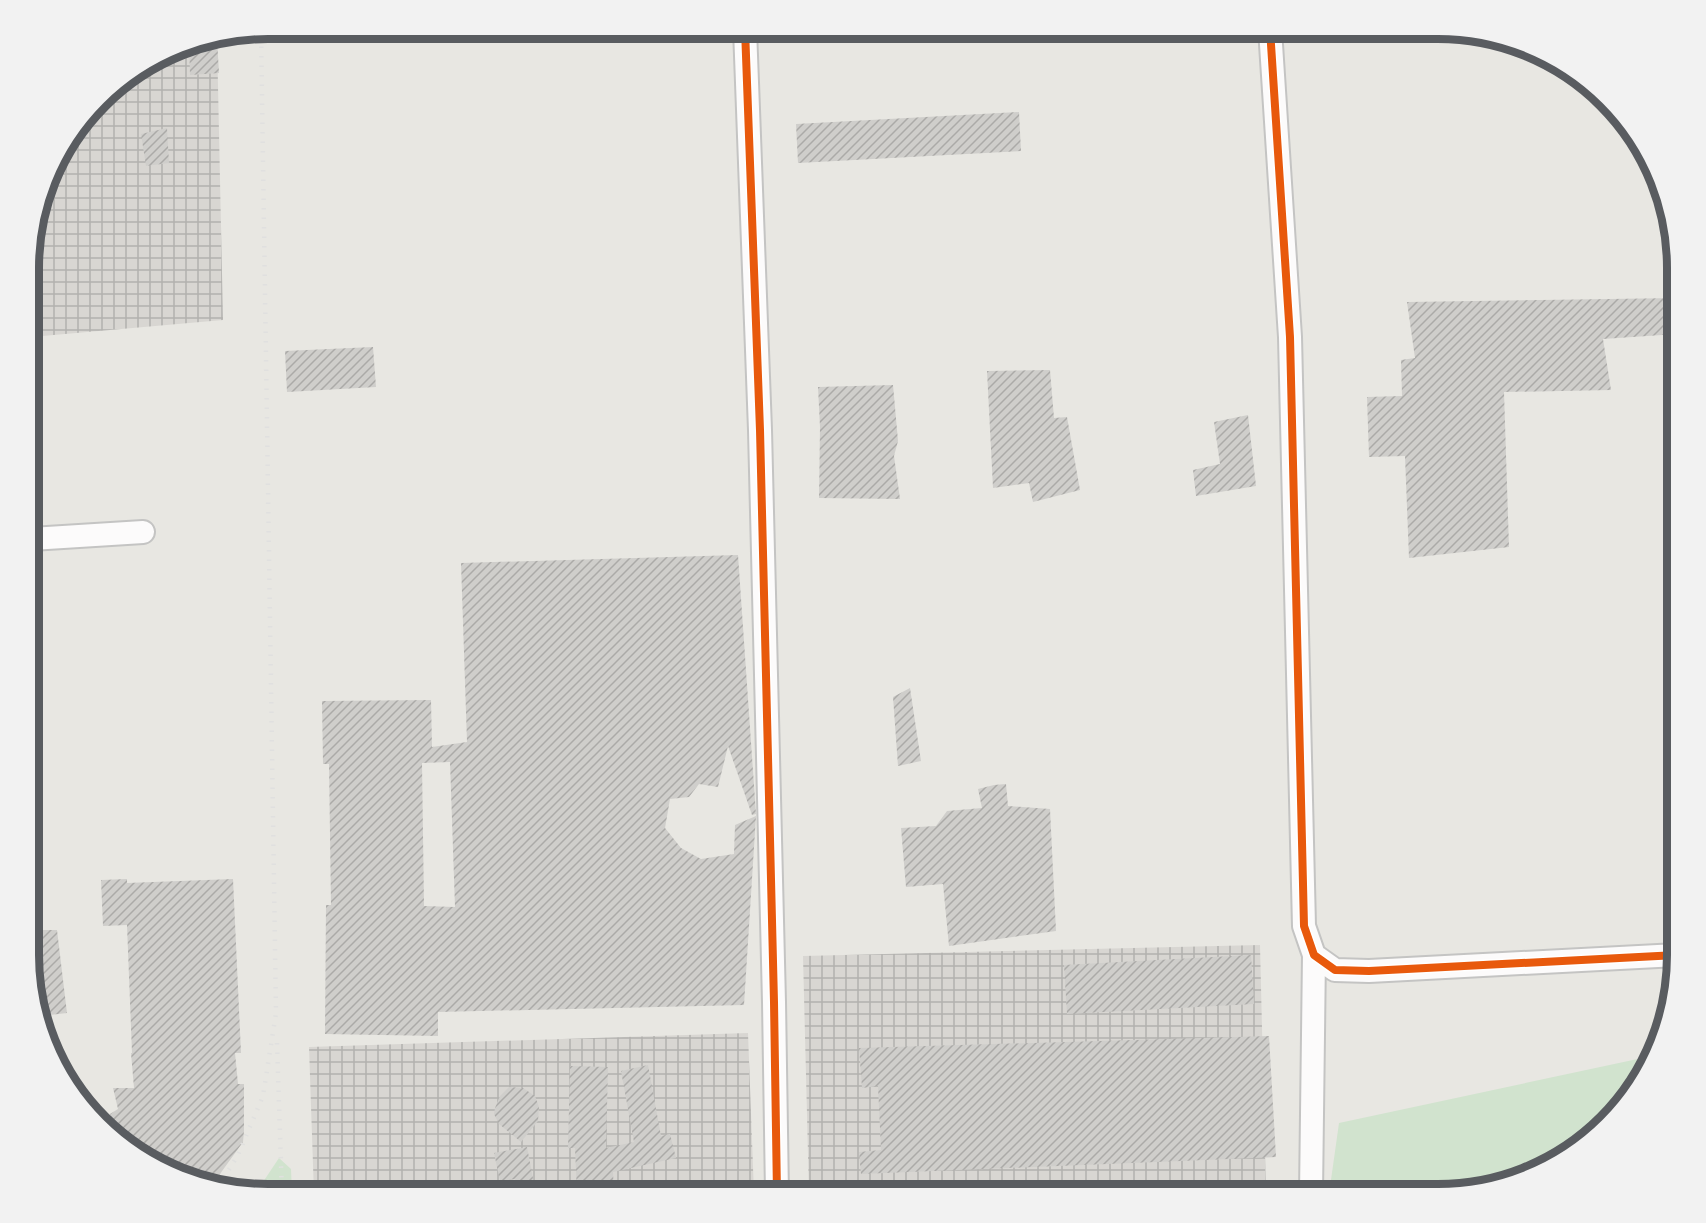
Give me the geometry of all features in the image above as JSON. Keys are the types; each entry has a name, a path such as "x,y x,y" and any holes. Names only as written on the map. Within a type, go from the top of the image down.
{"street":[{"path":"745,39 760,430 777,1184"},
{"path":"1271,39 1290,336 1304,926 1314,955 1311,1184"},
{"path":"39,538 143,532"},
{"path":"1314,955 1335,970 1369,971 1667,956"}],"shaded area":[{"path":"217,45 223,320 39,336 39,253 43,223 56,180 70,154 96,117 129,86 180,56"},
{"path":"1260,945 1266,1184 809,1184 803,956"},
{"path":"748,1033 754,1184 314,1184 309,1047"}],"green space":[{"path":"1642,1058 1620,1094 1600,1117 1577,1137 1526,1167 1483,1180 1453,1184 1330,1184 1339,1123"},
{"path":"279,1158 291,1169 292,1184 262,1184"}],"building":[{"path":"217,45 219,73 190,75 189,53"},
{"path":"1019,112 1021,151 798,163 796,124"},
{"path":"167,128 169,163 146,166 141,134"},
{"path":"1667,298 1667,335 1603,339 1611,390 1504,392 1509,547 1409,558 1405,456 1369,457 1367,397 1402,396 1401,360 1415,358 1407,302"},
{"path":"373,347 376,387 287,392 285,351"},
{"path":"1050,370 1054,418 1067,417 1080,490 1033,502 1029,483 993,488 987,371"},
{"path":"893,385 898,441 894,456 900,499 819,498 818,387"},
{"path":"1248,415 1256,486 1196,496 1193,470 1220,464 1214,422"},
{"path":"738,555 756,814 752,815 728,746 718,787 699,784 689,797 670,799 665,828 681,848 701,859 734,854 735,825 756,816 744,1005 438,1012 438,1036 325,1034 326,905 331,905 329,764 323,764 322,701 431,700 432,747 467,742 461,563","holes":["450,762 455,907 424,906 422,763"]},
{"path":"910,688 921,761 898,766 893,697"},
{"path":"1006,784 1008,806 1050,809 1056,931 949,946 943,884 906,887 901,828 936,826 947,811 982,808 978,789"},
{"path":"127,879 127,883 233,879 241,1053 235,1053 238,1084 244,1084 244,1131 243,1142 217,1178 180,1167 153,1153 113,1123 110,1114 118,1109 113,1088 134,1088 127,925 103,926 101,880"},
{"path":"39,930 57,930 67,1013 47,1015 39,970"},
{"path":"1251,955 1254,1004 1067,1014 1064,965"},
{"path":"1269,1036 1276,1157 861,1174 859,1152 881,1150 878,1086 862,1088 859,1048"},
{"path":"648,1065 661,1136 670,1134 676,1158 613,1172 614,1184 577,1184 575,1148 568,1148 570,1066 608,1067 606,1148 634,1142 621,1071"},
{"path":"509,1087 523,1088 535,1096 539,1107 538,1121 521,1142 499,1124 494,1114 500,1096"},
{"path":"527,1147 534,1184 516,1184 515,1179 500,1181 494,1153"}],"railway":[{"path":"223,1180 238,1155 263,1096 276,1013 261,39"},
{"path":"277,1043 282,1184"}],"cycle path":[{"path":"745,39 760,430 777,1184"},
{"path":"1271,39 1290,337 1304,926 1314,955 1335,970 1369,971 1667,956"}]}
